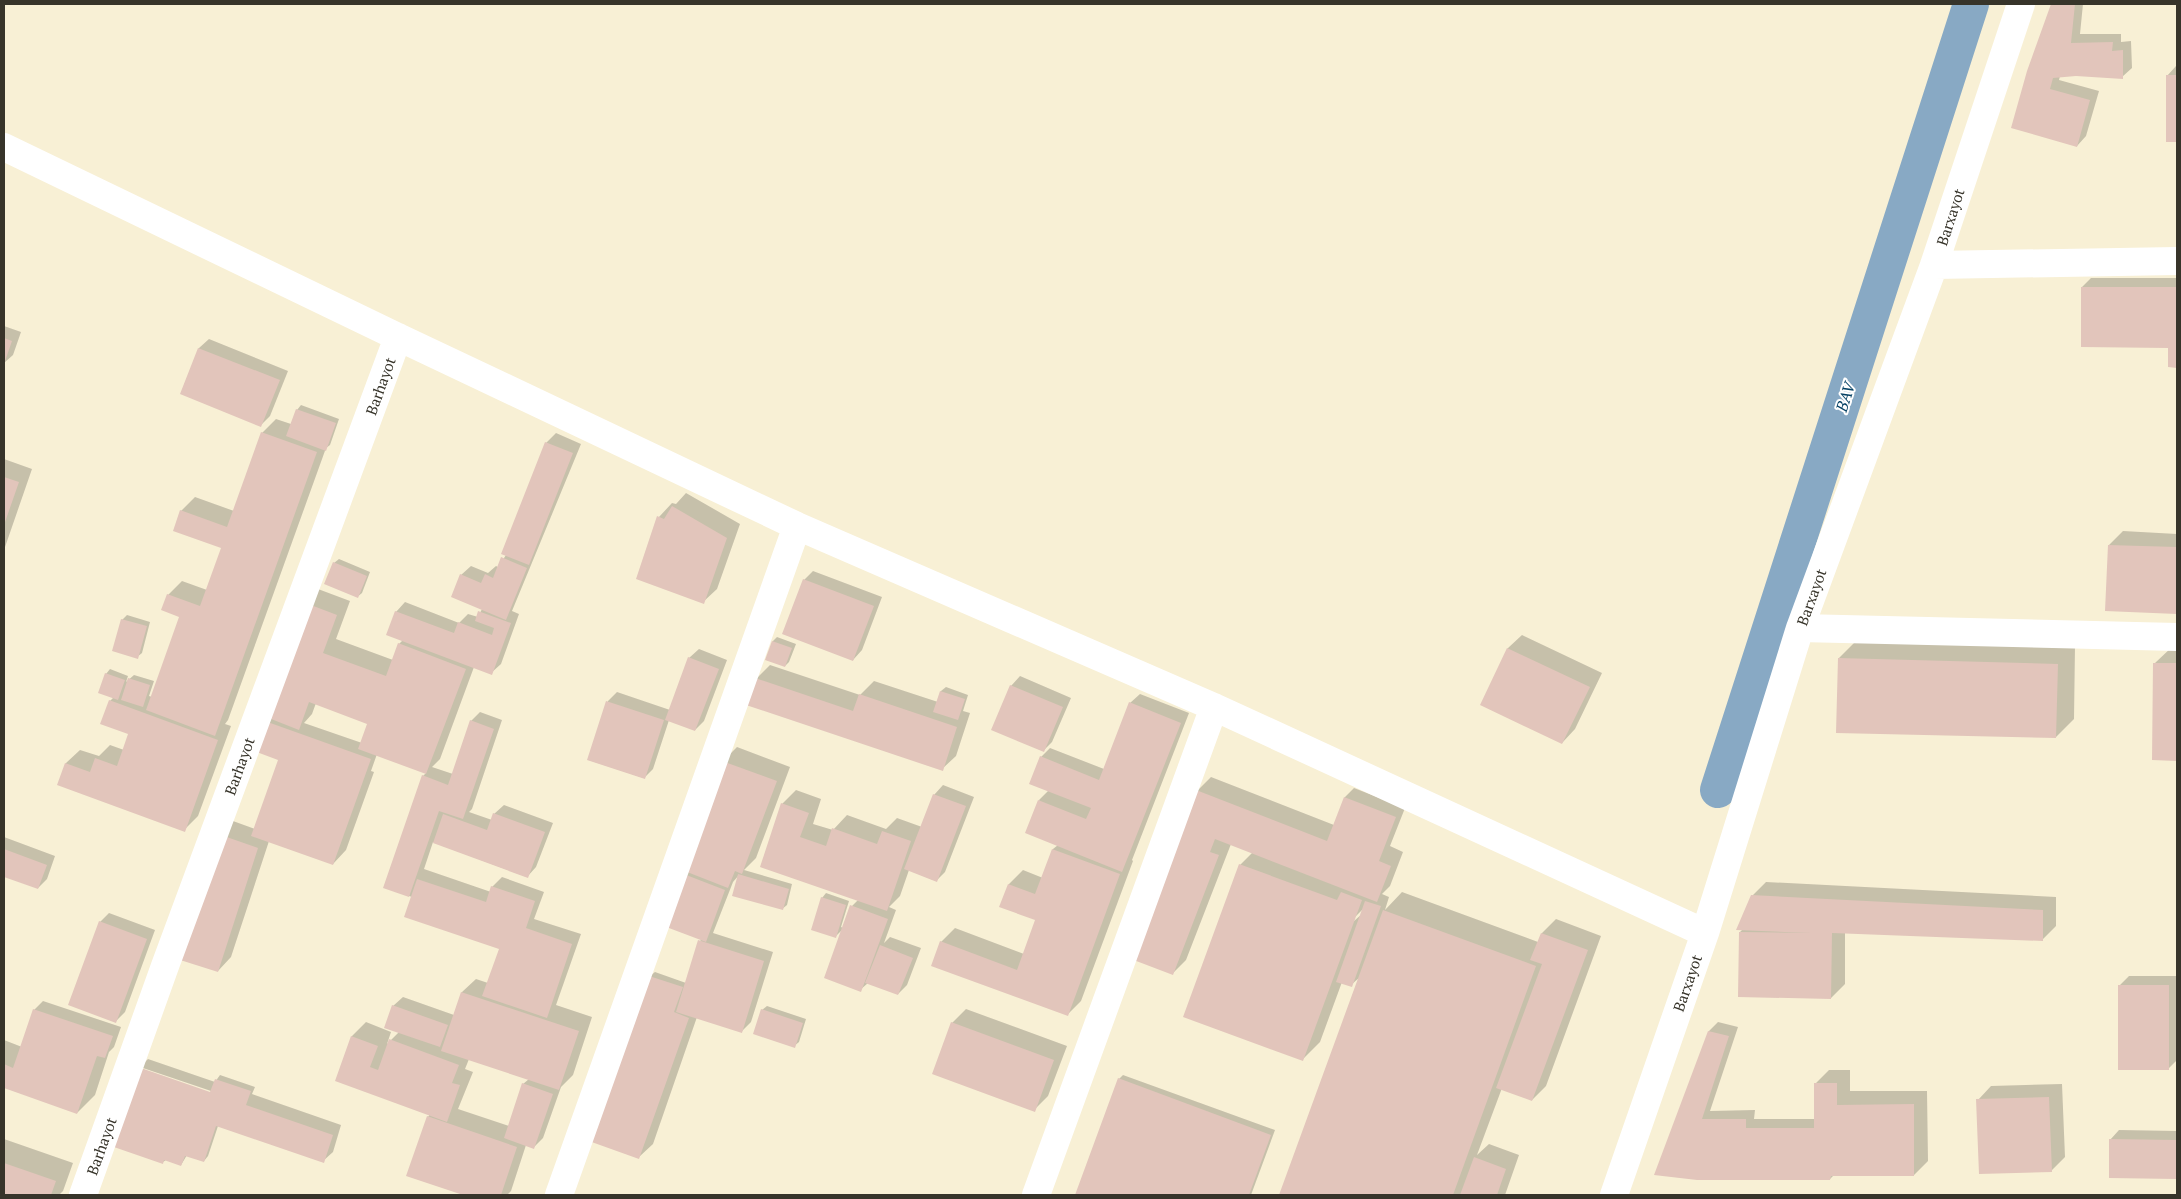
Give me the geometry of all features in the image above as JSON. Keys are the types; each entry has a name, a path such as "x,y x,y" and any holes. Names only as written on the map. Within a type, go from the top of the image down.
{"street":[{"name":"Barxayot","path":"1614,1195 1705,933 1800,628 1934,265 2021,4"},
{"path":"4,147 398,337 797,526 1214,706 1705,933"},
{"path":"1934,265 2177,261"},
{"name":"Barhayot","path":"83,1195 165,966 398,337"},
{"path":"559,1195 797,526"},
{"path":"1800,628 2177,636"},
{"path":"1036,1195 1214,706"}],"building":[{"path":"2051,4 2075,4 2071,43 2113,42 2112,51 2123,50 2123,79 2076,76 2053,78 2050,89 2090,100 2077,147 2011,128 2027,71"},
{"path":"2166,75 2177,75 2177,142 2166,142"},
{"path":"2081,287 2177,287 2177,368 2168,367 2168,348 2081,347"},
{"path":"4,338 12,341 4,364"},
{"path":"198,348 280,380 261,427 180,394"},
{"path":"296,409 336,423 326,451 286,436"},
{"path":"261,432 317,452 215,736 146,710 179,617 161,610 167,594 200,606 221,548 173,531 180,510 227,527"},
{"path":"545,442 573,453 529,565 501,554"},
{"path":"4,477 19,482 4,525"},
{"path":"672,506 727,538 704,604 636,579 657,516 664,519"},
{"path":"2108,545 2177,547 2177,614 2105,611"},
{"path":"501,557 527,568 506,620 451,597 460,574 481,583 485,574 493,578"},
{"path":"333,562 367,576 358,598 324,584"},
{"path":"803,579 874,606 853,661 782,634"},
{"path":"303,602 337,615 323,653 386,676 398,643 466,669 426,774 358,749 367,724 309,702 299,730 261,715"},
{"path":"395,611 454,633 458,622 492,635 494,628 475,621 478,611 511,623 492,675 386,635"},
{"path":"121,619 147,626 138,659 112,651"},
{"path":"772,641 792,648 785,667 765,660"},
{"path":"1507,648 1590,687 1562,744 1480,705"},
{"path":"688,657 719,669 695,731 665,720"},
{"path":"1838,658 2058,664 2056,738 1836,733"},
{"path":"2153,663 2177,663 2177,761 2152,760"},
{"path":"105,673 125,680 118,700 98,693"},
{"path":"128,678 150,685 143,707 121,700"},
{"path":"755,678 853,711 859,694 957,727 943,771 746,705"},
{"path":"1010,685 1063,707 1044,752 991,730"},
{"path":"940,691 965,699 958,720 933,712"},
{"path":"109,700 218,740 185,832 57,785 65,763 90,772 95,758 117,766 128,734 100,724"},
{"path":"606,701 664,720 645,779 587,760"},
{"path":"1129,702 1181,723 1122,872 1025,833 1038,800 1086,819 1091,808 1029,784 1040,756 1099,780"},
{"path":"262,720 371,759 333,865 251,836 278,760 251,750"},
{"path":"470,720 494,729 463,819 439,811 409,897 383,888 422,775 448,785"},
{"path":"722,761 777,781 742,874 735,871 728,888 682,870"},
{"path":"1196,790 1327,841 1344,797 1396,817 1379,861 1391,866 1377,902 1215,839 1210,852 1219,855 1173,975 1131,959"},
{"path":"933,794 966,806 937,882 904,869"},
{"path":"781,803 809,813 800,837 826,846 832,828 877,844 882,831 911,841 887,911 760,867"},
{"path":"493,813 545,832 528,878 433,843 443,814 487,830"},
{"path":"218,834 258,848 218,972 177,959"},
{"path":"4,849 47,865 38,889 4,877"},
{"path":"1052,849 1120,874 1068,1016 931,966 940,941 1017,970 1035,920 999,907 1008,884 1035,894"},
{"path":"1239,864 1337,900 1341,892 1362,900 1303,1061 1183,1017"},
{"path":"681,873 725,890 706,942 661,925"},
{"path":"738,874 789,889 783,910 732,896"},
{"path":"417,879 486,902 491,886 535,901 526,928 572,944 547,1018 482,996 499,949 404,917"},
{"path":"1751,895 2043,910 2043,941 1832,933 1831,999 1738,997 1739,932 1812,933 1736,930"},
{"path":"821,897 846,905 836,938 811,930"},
{"path":"1365,901 1381,906 1352,987 1336,982"},
{"path":"850,905 888,919 861,992 824,978"},
{"path":"1383,910 1536,966 1453,1195 1279,1195"},
{"path":"99,921 147,939 116,1023 68,1005"},
{"path":"1541,933 1588,950 1532,1101 1496,1088 1542,964 1530,960"},
{"path":"698,940 764,961 742,1033 676,1012"},
{"path":"880,945 913,958 898,995 865,983"},
{"path":"649,976 683,987 674,1012 689,1018 639,1159 586,1140"},
{"path":"2118,985 2169,985 2169,1070 2118,1070"},
{"path":"461,992 579,1031 559,1090 441,1051"},
{"path":"392,1005 448,1025 440,1047 384,1028"},
{"path":"33,1009 113,1036 105,1058 97,1056 77,1114 4,1088 4,1064 13,1068"},
{"path":"761,1009 803,1023 795,1048 753,1034"},
{"path":"951,1022 1054,1060 1035,1112 932,1074"},
{"path":"1708,1031 1729,1036 1702,1119 1746,1119 1746,1128 1814,1128 1814,1083 1837,1083 1837,1105 1914,1104 1914,1176 1831,1176 1830,1180 1697,1180 1654,1175"},
{"path":"351,1036 378,1046 370,1067 378,1070 389,1039 459,1065 452,1083 460,1085 447,1122 335,1081"},
{"path":"138,1067 210,1092 215,1079 251,1091 246,1105 333,1135 324,1163 216,1126 204,1162 185,1156 181,1166 164,1160 163,1164 111,1146"},
{"path":"1118,1078 1271,1135 1249,1195 1075,1195"},
{"path":"522,1083 553,1094 534,1149 504,1138"},
{"path":"2049,1097 2052,1172 1979,1174 1976,1099"},
{"path":"427,1116 517,1147 501,1195 463,1195 406,1176"},
{"path":"2109,1139 2176,1140 2176,1179 2109,1178"},
{"path":"1474,1157 1506,1169 1497,1195 1460,1195"},
{"path":"4,1163 56,1181 51,1195 4,1195"}],"waterway":[{"name":"BAV","path":"1718,790 1971,4"}]}
